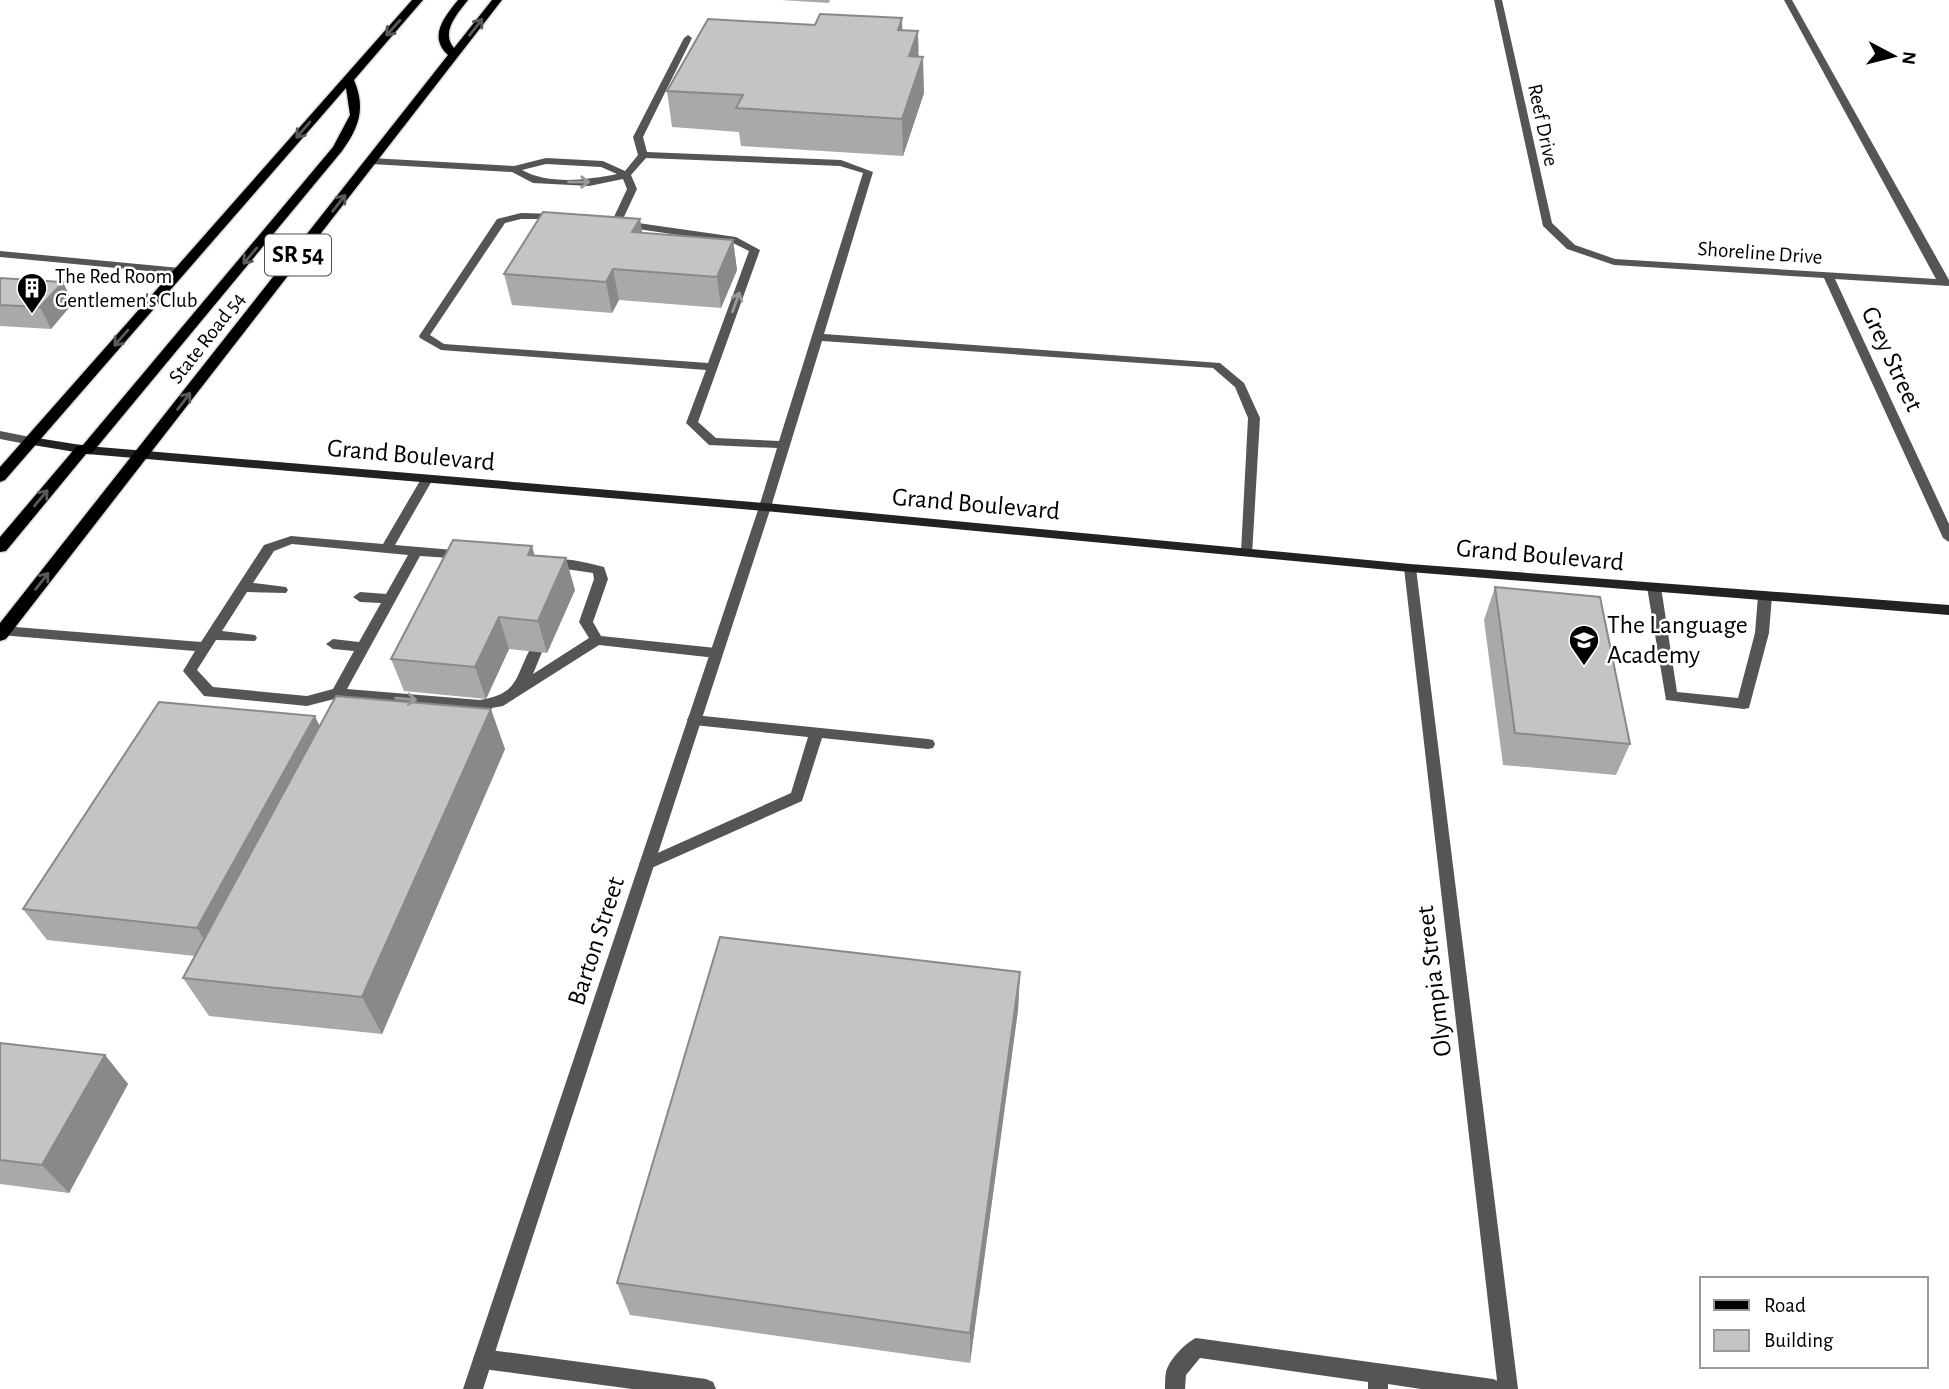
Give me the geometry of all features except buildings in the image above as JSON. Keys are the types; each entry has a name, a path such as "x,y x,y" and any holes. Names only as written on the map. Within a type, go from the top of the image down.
{"main road":[{"path":"0,477 418,0"},
{"path":"455,55 445,47 443,29 463,0"},
{"name":"State Road 54","path":"1,633 497,0"},
{"path":"0,547 338,149 358,111 348,79"},
{"name":"Grand Boulevard","path":"31,441 85,450 765,508 1410,568 1949,610"}],"street":[{"name":"Reef Drive","path":"1498,0 1547,224 1571,247"},
{"path":"1788,0 1946,282"},
{"path":"514,169 533,180 589,183 626,175 643,155 638,137 688,38"},
{"name":"Barton Street","path":"473,1389 765,508 868,172 841,163 643,155"},
{"path":"372,161 514,169 545,161 603,164 626,175 632,189 618,219"},
{"path":"576,218 521,216 501,221 424,336 442,347 713,366"},
{"path":"604,219 618,219 628,225 736,240 755,250 692,423 713,442 784,446"},
{"name":"Shoreline Drive","path":"1571,247 1614,262 1946,282"},
{"path":"0,254 180,271"},
{"name":"Grey Street","path":"1829,276 1949,538"},
{"path":"818,337 1216,365 1240,385 1254,418 1247,552"},
{"name":"Grand Boulevard","path":"0,435 31,441"},
{"path":"387,548 427,479"},
{"path":"481,556 291,540 269,548 190,671 209,692 307,701 338,693 480,705 498,702 597,640 716,653"},
{"path":"338,693 416,551"},
{"path":"533,561 569,570 599,570 601,579 586,622 597,640"},
{"name":"Olympia Street","path":"1410,568 1508,1389"},
{"path":"244,587 281,590"},
{"path":"1654,587 1671,696 1744,704 1762,633 1765,596"},
{"path":"360,597 389,599"},
{"path":"1,633 205,648"},
{"path":"213,635 250,638"},
{"path":"333,645 363,647"},
{"path":"519,690 535,652"},
{"path":"694,720 928,744"},
{"path":"647,864 797,797 816,733"},
{"path":"1175,1389 1176,1371 1196,1348 1377,1381 1493,1389"},
{"path":"483,1359 705,1389"}],"place":[{"name":"The Red Room Gentlemen's Club","path":"32,315"},
{"name":"The Language Academy","path":"1584,667"}]}
